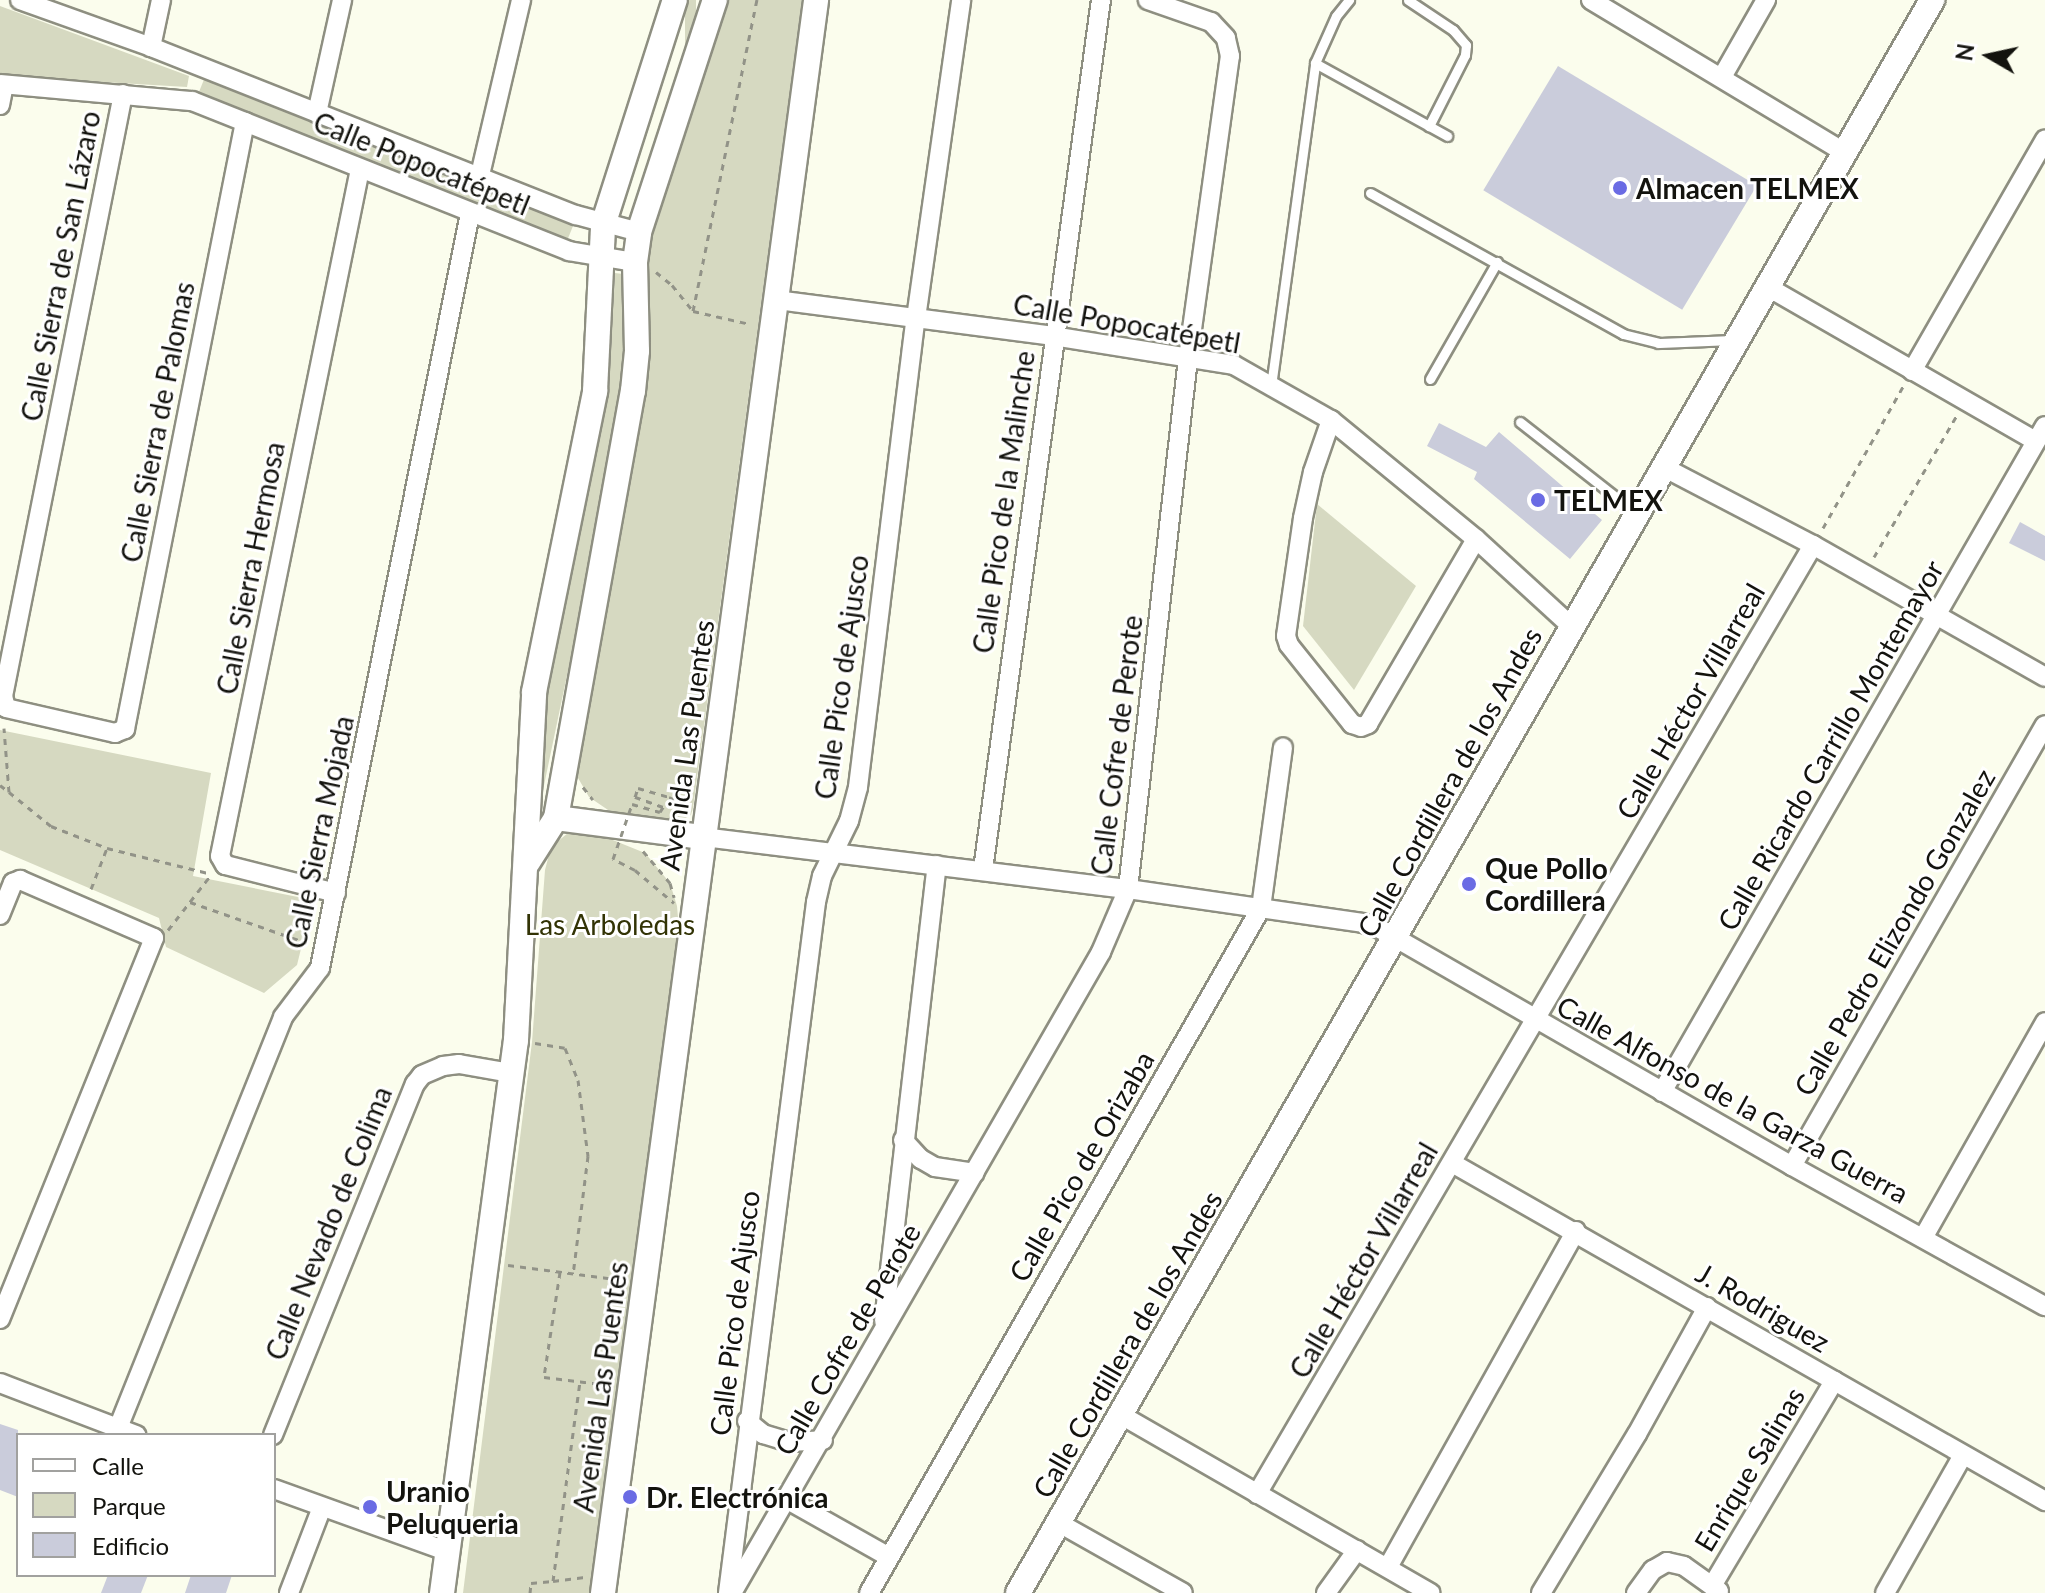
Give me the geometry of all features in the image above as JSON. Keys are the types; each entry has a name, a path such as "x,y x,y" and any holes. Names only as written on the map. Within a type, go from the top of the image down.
{"street":[{"name":"Calle Popocatépetl","path":"20,0 151,47 603,225 639,232"},
{"path":"151,47 161,0"},
{"path":"317,113 342,0"},
{"path":"480,175 521,0"},
{"path":"442,1593 511,1073 527,864 528,780 534,692 595,391 603,225 675,0"},
{"path":"527,864 556,818 633,391 637,351 635,262 639,232 715,0"},
{"name":"Avenida Las Puentes","path":"598,1585 816,0"},
{"name":"Calle Pico de Ajusco","path":"730,1593 747,1421 816,902 819,883 849,821 858,787 916,318 961,0"},
{"name":"Calle Pico de la Malinche","path":"983,870 1053,336 1101,0"},
{"name":"Calle Cofre de Perote","path":"730,1593 823,1440 884,1328 1101,952 1128,889 1188,358 1229,48 1222,31 1211,22 1148,0"},
{"path":"1722,77 1766,0"},
{"name":"Calle Cordillera de los Andes","path":"1018,1593 1396,938 1734,340 1932,0"},
{"path":"1600,2 1844,152"},
{"path":"192,101 205,69"},
{"name":"Calle Popocatépetl","path":"2,84 192,101 569,251 635,262"},
{"path":"0,105 2,84"},
{"name":"Calle Sierra de San Lázaro","path":"6,708 3,696 123,94"},
{"name":"Calle Sierra de Palomas","path":"6,708 122,732 245,122"},
{"path":"1912,371 2045,140"},
{"name":"Calle Sierra Hermosa","path":"336,893 225,865 220,856 360,169"},
{"name":"Calle Sierra Mojada","path":"118,1428 283,1017 314,979 324,949 470,213"},
{"path":"1766,286 1965,401 2040,433"},
{"name":"Calle Popocatépetl","path":"777,300 1053,336 1234,365 1331,420 1476,539 1571,626"},
{"path":"1331,420 1313,472 1303,518 1286,636 1289,645 1352,724 1361,727 1368,724 1476,539"},
{"name":"Calle Ricardo Carrillo Montemayor","path":"1662,1092 1938,616 2040,433"},
{"path":"1663,467 1813,545 2045,677"},
{"name":"Calle Héctor Villarreal","path":"1257,1494 1813,545"},
{"name":"Calle Pedro Elizondo Gonzalez","path":"1792,1166 2045,725"},
{"name":"Calle Pico de Orizaba","path":"869,1593 1261,908 1283,747"},
{"path":"556,818 703,837"},
{"name":"Calle Alfonso de la Garza Guerra","path":"703,837 983,870 1363,923 1396,938 1792,1166 2045,1306"},
{"path":"884,1328 903,1140 937,865"},
{"path":"0,915 15,881 23,880 154,938 0,1319"},
{"path":"1923,1238 2045,1022"},
{"name":"Calle Nevado de Colima","path":"274,1433 415,1084 430,1070 451,1065 511,1073"},
{"path":"903,1140 921,1159 935,1167 975,1173"},
{"name":"J. Rodriguez","path":"1452,1163 1576,1231 1962,1457 2045,1501"},
{"path":"1388,1567 1576,1231"},
{"path":"1541,1593 1637,1434 1707,1307"},
{"name":"Enrique Salinas","path":"1716,1589 1834,1381"},
{"path":"0,1383 131,1433"},
{"path":"1121,1415 1431,1593"},
{"path":"747,1421 763,1434 789,1442 823,1440"},
{"path":"1885,1593 1962,1457"},
{"path":"276,1490 449,1552"},
{"path":"788,1500 889,1557"},
{"path":"289,1593 322,1507"},
{"path":"1059,1523 1183,1593"},
{"path":"1326,1593 1357,1550"},
{"path":"1636,1593 1653,1570 1667,1562 1684,1566 1716,1589"}],"lane":[{"path":"1271,386 1315,63 1336,16 1349,0"},
{"path":"1408,0 1453,30 1466,45 1465,55 1429,126"},
{"path":"1315,63 1447,136"},
{"path":"1370,193 1608,327 1637,339 1658,343 1734,340"},
{"path":"1430,379 1497,262"},
{"path":"1520,422 1636,513"}],"path":[{"path":"693,311 757,0"},
{"path":"635,262 644,263 672,285 693,311 728,316 757,327"},
{"path":"1813,545 1912,371"},
{"path":"1864,574 1965,401"},
{"path":"6,708 4,722 9,792"},
{"path":"581,784 589,797 600,805"},
{"path":"0,785 51,826 107,848 212,873 170,929 154,938"},
{"path":"636,848 645,853 670,883 677,906 635,870 613,859 632,804 660,812 663,807 635,797 638,788 669,797"},
{"path":"691,815 693,808"},
{"path":"623,813 636,815"},
{"path":"648,816 659,817"},
{"path":"615,839 626,842"},
{"path":"84,907 107,848"},
{"path":"190,902 324,949"},
{"path":"532,1042 565,1048 578,1080 588,1156 573,1274"},
{"path":"504,1265 633,1281"},
{"path":"560,1272 544,1377 619,1387"},
{"path":"553,1581 580,1382"},
{"path":"530,1593 531,1583 553,1581 598,1585"}],"green space":[{"path":"685,0 696,0 696,206 685,206"},
{"path":"721,0 802,0 693,808 691,815 682,820 611,812 589,797 574,771 646,330 648,230"},
{"path":"0,6 189,76 187,87 0,76"},
{"path":"205,77 573,226 565,245 197,96"},
{"path":"615,273 623,274 627,307 625,398 538,814 533,814 547,689 609,389"},
{"path":"1317,504 1416,586 1354,690 1303,626"},
{"path":"0,730 211,773 193,876 313,900 297,965 264,993 166,947 159,918 0,850"},
{"name":"Las Arboledas","path":"593,832 645,853 670,883 677,906 679,929 590,1593 463,1593 532,1042 545,870 551,847 568,833"}],"building":[{"name":"Almacen TELMEX","path":"1558,66 1757,185 1682,310 1483,190"},
{"name":"TELMEX","path":"1439,423 1486,447 1499,432 1602,520 1570,559 1474,479 1477,472 1427,446"},
{"path":"2020,522 2045,536 2045,561 2009,543"},
{"path":"0,1424 18,1430 18,1433 16,1496 0,1490"},
{"path":"107,1577 147,1577 141,1593 101,1593"},
{"path":"190,1577 231,1577 226,1593 185,1593"}],"place":[{"name":"Almacen TELMEX","path":"1620,188"},
{"name":"TELMEX","path":"1538,500"},
{"name":"Que Pollo Cordillera","path":"1469,884"},
{"name":"Dr. Electrónica","path":"630,1497"},
{"name":"Uranio Peluqueria","path":"370,1507"}]}
